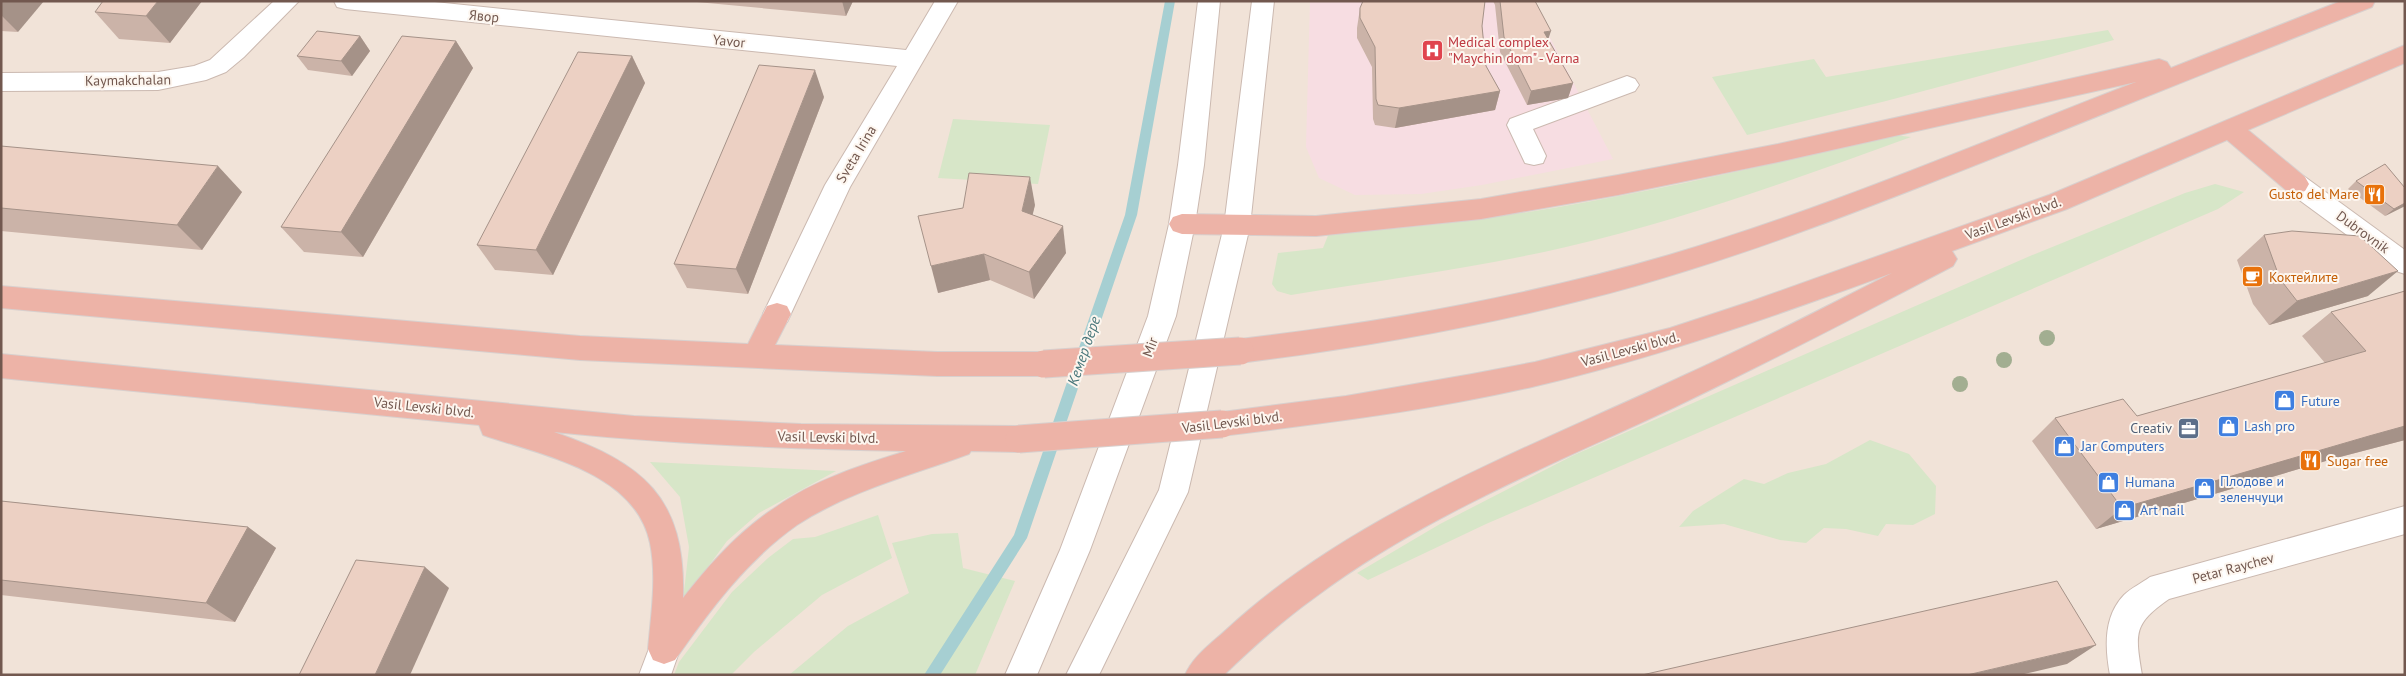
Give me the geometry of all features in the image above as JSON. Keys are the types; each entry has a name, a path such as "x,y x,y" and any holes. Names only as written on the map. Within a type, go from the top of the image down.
{"highway":[{"path":"1,297 522,344 937,364 1044,364 1240,351 1393,330 1500,308 1576,291 1736,246 1832,211 2364,1"},
{"path":"1182,224 1316,226 1464,211 1559,196 1778,154 2244,49"},
{"name":"Vasil Levski blvd.","path":"1,366 447,409 555,422 706,433 801,437 1018,439 1101,435 1222,424 1413,397 1535,374 1614,354 1757,311 2058,202 2405,53"},
{"path":"2229,128 2296,184"},
{"path":"1201,675 1224,651 1273,608 1362,546 1488,480 1713,376 2058,202"},
{"path":"756,356 777,314"},
{"path":"447,409 592,460 615,471 644,499 656,515 665,542 666,570 659,662"},
{"path":"659,662 707,590 737,558 781,521 809,503 845,486 978,439"}],"street":[{"name":"Kaymakchalan","path":"1,82 158,81 198,74 218,66 288,1"},
{"name":"Yavor","path":"344,1 426,5 913,59"},
{"name":"Sveta Irina","path":"777,314 838,185 947,1"},
{"name":"Mir","path":"1020,675 1075,550 1162,316 1182,224 1191,165 1209,1"},
{"path":"1082,675 1173,492 1237,226 1263,1"},
{"path":"1534,156 1519,125 1626,85"},
{"name":"Dubrovnik","path":"2296,184 2405,264"},
{"name":"Petar Raychev","path":"2126,675 2123,626 2134,606 2161,587 2405,520"}],"shaded area":[{"path":"1,1 2405,1 2405,675 1,675"},
{"name":"Medical complex \"Maychin dom\" - Varna","path":"1310,1 1531,1 1613,159 1482,185 1421,194 1355,195 1319,178 1306,147"}],"green space":[{"path":"2108,30 2114,40 1886,101 1747,135 1712,77 1814,59 1826,77"},
{"path":"953,119 1050,125 1038,184 938,178"},
{"path":"1894,135 1911,137 1783,183 1697,211 1566,247 1463,267 1291,295 1277,291 1272,284 1278,253 1323,248 1329,233 1401,228 1543,210 1684,183"},
{"path":"2215,184 2244,192 2218,209 1486,524 1368,580 1357,573 1440,524 1574,455 2030,256 2185,193"},
{"path":"1870,440 1909,454 1936,486 1935,514 1913,525 1886,524 1878,536 1846,529 1824,528 1806,543 1780,540 1724,524 1679,527 1693,511 1744,479 1764,484 1788,473 1826,464"},
{"path":"650,462 836,471 759,513 727,541 683,601 689,547 680,497"},
{"path":"878,515 892,558 822,595 754,652 731,675 674,675 679,662 732,592 768,558 793,539 815,537"},
{"path":"958,533 963,568 1015,581 975,675 789,675 848,626 909,593 892,543 932,534"}],"building":[{"path":"103,1 158,1 146,16 95,12"},
{"path":"1363,1 1485,1 1482,26 1486,66 1500,91 1399,108 1378,105 1376,99 1375,47 1360,18 1360,8"},
{"path":"1500,1 1535,1 1551,31 1544,32 1573,83 1531,91 1504,37"},
{"path":"317,31 360,36 341,61 297,56"},
{"path":"402,36 456,41 341,232 281,227"},
{"path":"578,52 632,56 536,250 477,245"},
{"path":"759,65 815,70 736,269 674,264"},
{"path":"1,146 218,166 177,225 1,208"},
{"path":"2385,164 2405,188 2405,203 2394,209 2356,181"},
{"path":"969,173 1030,177 1022,211 1063,226 1029,272 984,254 931,266 918,216 963,208"},
{"path":"2292,231 2360,236 2398,271 2297,301 2280,279 2264,235"},
{"path":"2405,291 2405,426 2122,508 2055,418 2123,399 2137,416 2366,351 2331,312"},
{"path":"1,501 248,527 206,603 1,580"},
{"path":"356,560 425,567 375,675 299,675"},
{"path":"2057,581 2096,645 1967,675 1642,675"}],"waterway":[{"name":"Кемер дере","path":"931,675 1020,538 1131,215 1170,1"}],"place":[{"name":"Medical complex \"Maychin dom\" - Varna","path":"1432,50"},
{"name":"Gusto del Mare","path":"2375,194"},
{"name":"Коктейлите","path":"2253,277"},
{"name":"Future","path":"2285,401"},
{"name":"Lash pro","path":"2228,426"},
{"name":"Creativ","path":"2188,428"},
{"name":"Jar Computers","path":"2065,446"},
{"name":"Sugar free","path":"2311,461"},
{"name":"Humana","path":"2109,482"},
{"name":"Плодове и зеленчуци","path":"2204,489"},
{"name":"Art nail","path":"2124,510"}]}
